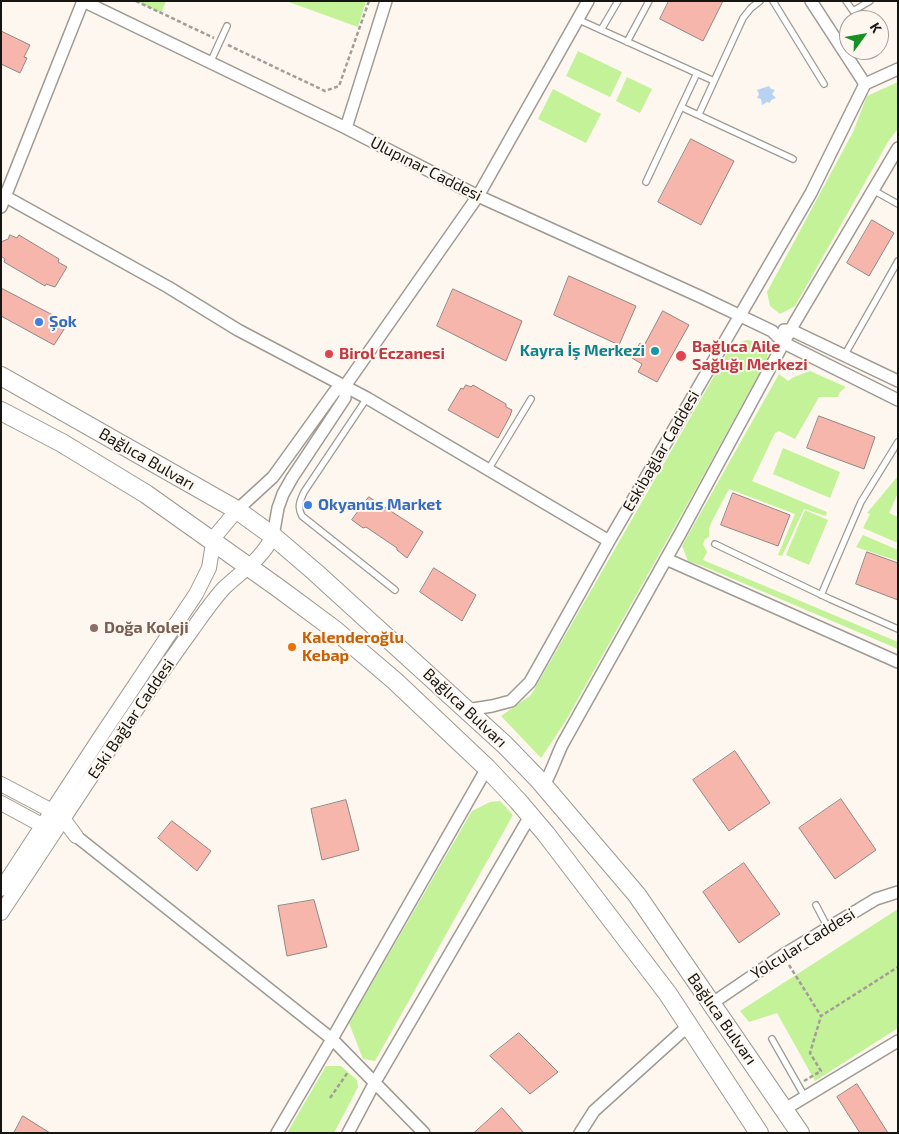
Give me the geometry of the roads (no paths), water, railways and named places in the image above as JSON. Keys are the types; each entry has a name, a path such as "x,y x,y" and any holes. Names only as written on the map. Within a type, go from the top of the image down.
{"main road":[{"name":"Bağlıca Bulvarı","path":"1,376 237,510 273,536 322,578 505,745 544,785 637,895 800,1133"},
{"name":"Bağlıca Bulvarı","path":"1,411 62,443 133,486 335,630 395,681 487,768 530,816 668,994 759,1133"}],"street":[{"name":"Ulupınar Caddesi","path":"83,1 346,128 478,196 772,331 784,343 898,400"},
{"path":"83,1 3,199 168,287 238,330 367,398 609,541"},
{"path":"346,128 386,1"},
{"path":"1,889 196,594 210,568 213,543 221,527 273,477 336,391 345,386 478,196 588,1"},
{"path":"811,1 865,84 898,69"},
{"name":"Eskibağlar Caddesi","path":"466,710 511,701 530,682 609,541 811,192 865,84"},
{"path":"544,785 549,778 551,768 562,745 791,330 898,148"},
{"name":"Ulupınar Caddesi","path":"772,331 791,330 898,381"},
{"path":"273,536 278,508 283,494 345,398 345,386"},
{"name":"Eski Bağlar Caddesi","path":"1,913 172,657 225,588 249,568 268,547 273,536"},
{"path":"666,559 898,662"},
{"path":"276,1133 487,768"},
{"path":"1,784 52,811 64,820 76,836 190,924 332,1039 424,1133"},
{"path":"1,803 55,833 76,836"},
{"path":"348,1133 375,1082 530,816"},
{"name":"Yolcular Caddesi","path":"711,1004 783,955 876,899 898,892"},
{"path":"580,1133 594,1111 688,1026"},
{"path":"785,1109 898,1041"}],"lane":[{"path":"601,30 618,1"},
{"path":"627,42 649,1"},
{"path":"699,114 743,18 760,1"},
{"path":"773,1 824,84"},
{"path":"846,1 853,12 870,1"},
{"path":"577,20 714,81"},
{"path":"210,63 227,26"},
{"path":"646,182 698,73"},
{"path":"681,107 793,159"},
{"path":"874,190 898,204"},
{"path":"844,356 898,261"},
{"path":"367,398 304,492 299,504 299,511 302,516 395,590"},
{"path":"488,470 531,399"},
{"path":"821,595 861,502 898,442"},
{"path":"715,544 898,630"},
{"path":"816,905 828,928"},
{"path":"772,1038 805,1097"}],"water":[{"path":"769,86 775,90 772,94 776,98 771,100 770,103 767,102 762,105 761,99 757,98 759,94 757,90"}],"place":[{"name":"Şok","path":"39,322"},
{"name":"Kayra İş Merkezi","path":"655,351"},
{"name":"Birol Eczanesi","path":"329,354"},
{"name":"Bağlıca Aile Sağlığı Merkezi","path":"681,356"},
{"name":"Okyanus Market","path":"308,505"},
{"name":"Doğa Koleji","path":"94,628"},
{"name":"Kalenderoğlu Kebap","path":"292,647"}]}
